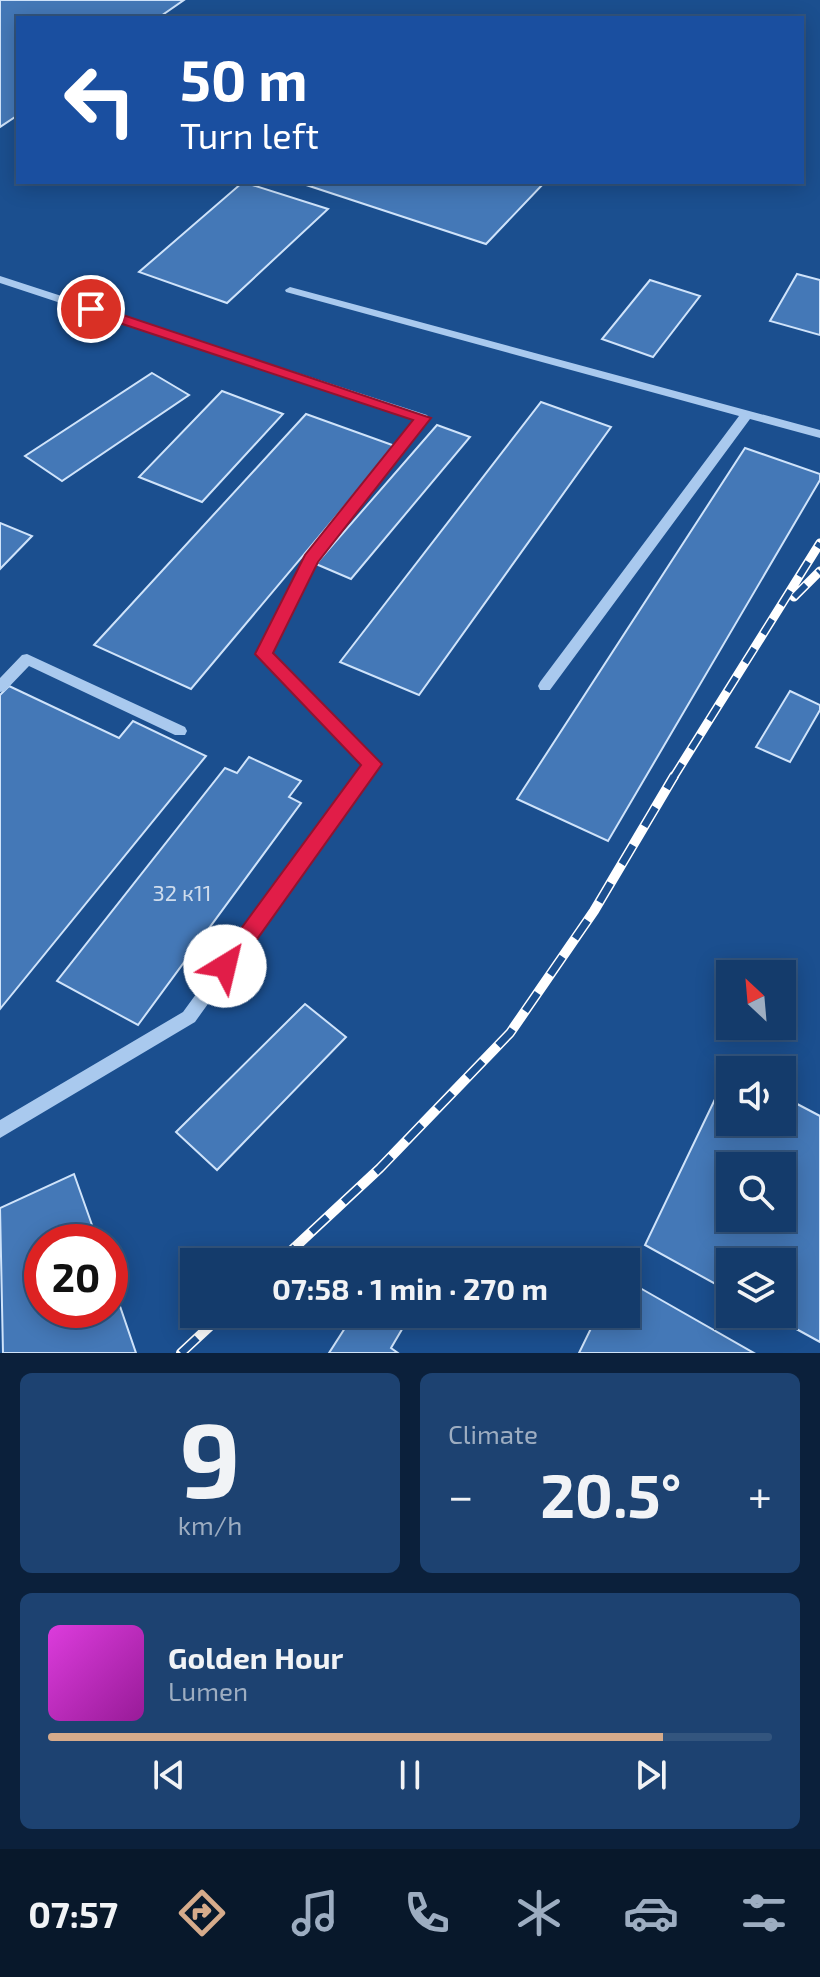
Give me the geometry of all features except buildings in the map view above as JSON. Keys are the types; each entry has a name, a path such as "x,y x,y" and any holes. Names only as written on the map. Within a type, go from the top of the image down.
{"lane":[{"path":"0,279 423,418 311,559 264,654 372,764 189,1017 0,1130"},
{"path":"290,290 820,434"},
{"path":"545,686 747,414"},
{"path":"0,687 27,659 180,731"}],"railway":[{"path":"673,778 820,543"},
{"path":"794,597 820,571"},
{"path":"294,1248 380,1168 510,1033 594,911 674,776"},
{"path":"181,1353 208,1328"}],"route":[{"path":"91,309 423,418 311,559 264,654 372,764 225,966"}]}
